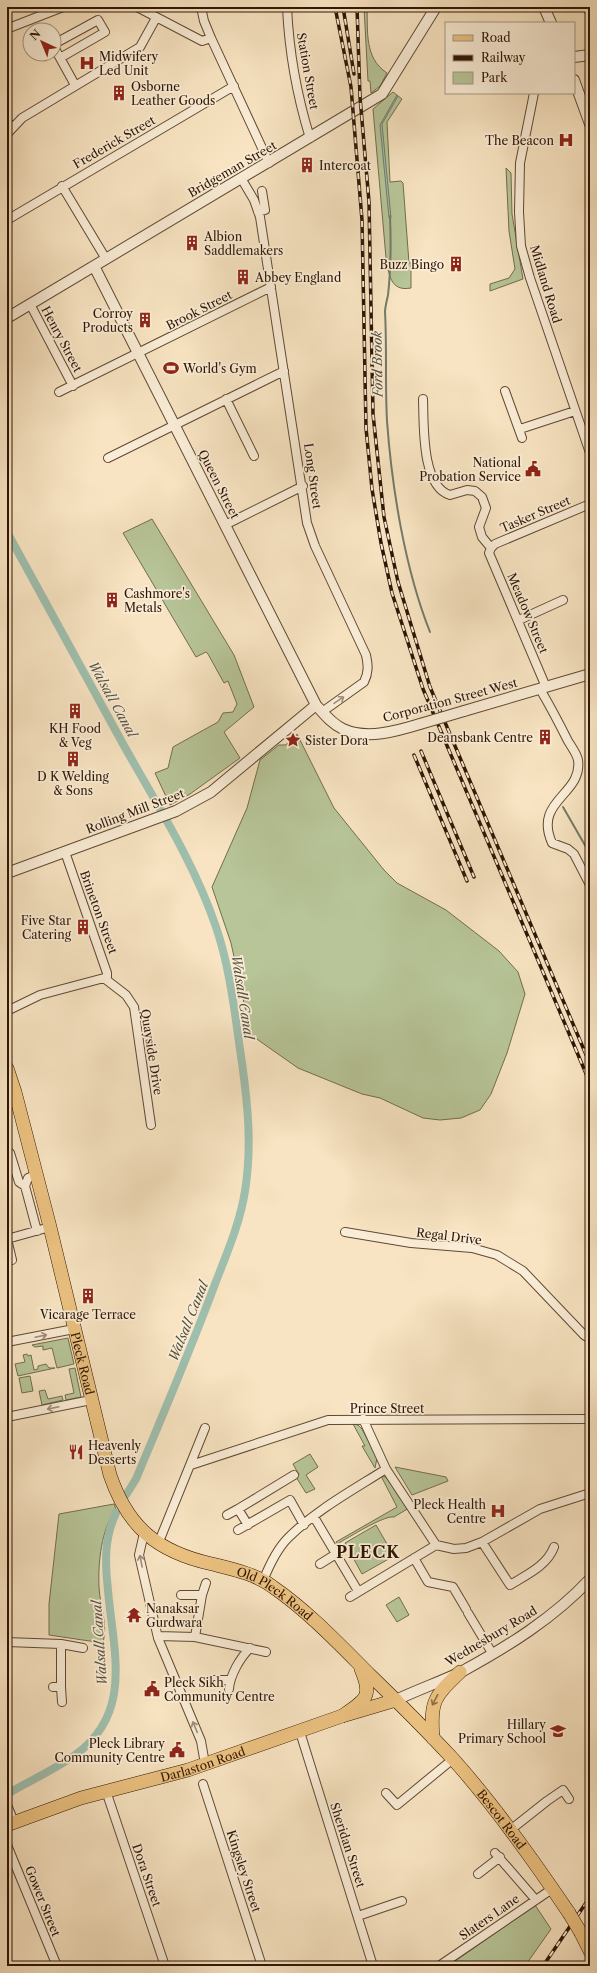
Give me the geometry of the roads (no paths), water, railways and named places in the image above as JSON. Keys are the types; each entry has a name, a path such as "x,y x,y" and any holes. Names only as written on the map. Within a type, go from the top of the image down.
{"main road":[{"name":"Pleck Road","path":"7,1068 11,1093 36,1175 44,1229 74,1329 110,1475 119,1499 132,1520"},
{"name":"Old Pleck Road","path":"132,1520 158,1544 187,1558 223,1567 263,1580 278,1590 319,1624 396,1700"},
{"path":"342,1716 362,1702 367,1692 368,1684 359,1663"},
{"path":"433,1738 432,1707 439,1692 460,1672"},
{"name":"Darlaston Road","path":"11,1824 51,1808 106,1791 205,1764 300,1732 342,1716 396,1700"},
{"name":"Bescot Road","path":"396,1700 453,1759 509,1830 552,1889 581,1933 590,1951"}],"street":[{"path":"9,28 63,7"},
{"path":"137,7 202,41 211,38"},
{"path":"201,7 204,21 211,38 269,163"},
{"name":"Station Street","path":"287,7 288,34 303,115 310,138"},
{"name":"Bridgeman Street","path":"7,318 241,178 269,163 384,92 436,7"},
{"path":"544,7 551,22"},
{"path":"588,7 590,14"},
{"path":"9,128 22,118 140,46 156,18"},
{"path":"62,40 98,20 105,32 62,57"},
{"path":"575,57 590,55"},
{"path":"62,62 75,85"},
{"path":"575,83 590,124"},
{"name":"Frederick Street","path":"7,220 62,186 234,86"},
{"name":"Midland Road","path":"534,94 520,163 519,212 521,246 530,278 590,453"},
{"name":"Long Street","path":"241,178 254,200 258,212 303,486 307,523 315,546 366,655 368,674 364,682 356,689 319,708"},
{"path":"62,186 106,259"},
{"name":"Long Street","path":"258,212 265,210 262,191"},
{"name":"Queen Street","path":"94,266 319,708"},
{"name":"Brook Street","path":"59,392 139,354 271,286"},
{"name":"Henry Street","path":"30,304 73,386"},
{"path":"108,458 284,371"},
{"path":"505,390 522,438"},
{"path":"226,399 254,456"},
{"path":"422,399 427,464 437,487 450,495 467,490 474,491 482,497 486,508 479,527 482,537 491,548"},
{"path":"520,429 575,411"},
{"path":"225,525 303,486"},
{"name":"Tasker Street","path":"491,548 495,544 590,504"},
{"name":"Meadow Street","path":"491,548 489,553 519,620 543,688 578,759 575,779 568,790 554,803 548,819 548,834 552,843 568,849 574,854 590,885"},
{"path":"519,620 562,600"},
{"name":"Corporation Street West","path":"319,708 339,727 357,733 388,732 590,674"},
{"name":"Rolling Mill Street","path":"7,873 176,811 211,792 285,732 319,708"},
{"name":"Brineton Street","path":"65,852 107,972 107,976 104,978"},
{"path":"7,1011 40,995 104,978"},
{"name":"Quayside Drive","path":"104,978 126,995 134,1007 151,1125"},
{"name":"Pleck Road","path":"10,1153 19,1182 25,1186 44,1229"},
{"path":"25,1186 28,1178 36,1175"},
{"path":"12,1260 7,1239 44,1229"},
{"name":"Regal Drive","path":"345,1232 411,1243 472,1248 497,1255 523,1271 584,1335 590,1339"},
{"path":"7,1342 74,1329"},
{"path":"7,1417 91,1400"},
{"path":"363,1419 386,1469 436,1545"},
{"name":"Prince Street","path":"191,1465 328,1420 590,1419"},
{"path":"158,1544 205,1428"},
{"path":"263,1580 270,1564 287,1539 314,1517 386,1469"},
{"path":"227,1515 294,1475"},
{"path":"350,1597 436,1545 460,1548 482,1542 540,1509 590,1493"},
{"path":"238,1530 290,1500 304,1525"},
{"path":"238,1509 248,1525"},
{"path":"314,1517 358,1591"},
{"path":"144,1532 139,1555 158,1636 201,1741 205,1764"},
{"path":"482,1542 510,1586 545,1563 551,1556 554,1546"},
{"path":"320,1564 336,1554"},
{"path":"414,1558 428,1582 453,1586 492,1653"},
{"name":"Wednesbury Road","path":"396,1700 460,1672 534,1628 563,1605 590,1579"},
{"path":"195,1637 202,1595 206,1583"},
{"path":"181,1596 202,1595"},
{"path":"158,1636 195,1637 266,1652"},
{"path":"7,1642 61,1644 83,1648"},
{"path":"61,1644 57,1687 62,1702"},
{"path":"229,1689 229,1680 250,1648"},
{"path":"214,1680 229,1680"},
{"name":"Sheridan Street","path":"300,1732 373,1966"},
{"path":"386,1793 397,1805 453,1759"},
{"name":"Kingsley Street","path":"203,1784 262,1966"},
{"path":"509,1830 564,1790 569,1799"},
{"name":"Dora Street","path":"106,1791 165,1966"},
{"path":"8,1807 11,1824"},
{"name":"Gower Street","path":"7,1845 57,1966"},
{"path":"478,1874 497,1855 535,1899"},
{"name":"Slaters Lane","path":"439,1966 535,1899 552,1889"},
{"path":"358,1916 378,1905 402,1901"}],"waterway":[{"name":"Ford Brook","path":"390,216 390,275 385,312 386,407 389,447 401,528 413,582 430,632"},
{"name":"Walsall Canal","path":"7,532 108,718 174,833 197,879 216,927 225,960 232,994 244,1079 249,1143 247,1175 240,1215 187,1357 136,1479 126,1495"},
{"name":"Ford Brook","path":"563,807 590,854"},
{"name":"Walsall Canal","path":"9,1793 75,1755 94,1738 106,1720 113,1700 116,1680 107,1580 106,1551 109,1532 116,1513"}],"railway":[{"path":"335,7 351,87 362,220 366,428 372,489 381,543 392,593 423,689 590,1083"},
{"path":"343,7 354,74"},
{"path":"357,7 360,97 369,202 373,414 384,517 398,582 430,687 590,1064"},
{"path":"421,751 474,877"},
{"path":"414,755 467,881"},
{"path":"543,1966 590,1897"}],"place":[{"name":"Midwifery Led Unit","path":"87,63"},
{"name":"Osborne Leather Goods","path":"119,93"},
{"name":"The Beacon","path":"566,140"},
{"name":"Intercoat","path":"307,165"},
{"name":"Albion Saddlemakers","path":"192,243"},
{"name":"Buzz Bingo","path":"456,264"},
{"name":"Abbey England","path":"243,277"},
{"name":"Corroy Products","path":"145,320"},
{"name":"World's Gym","path":"171,368"},
{"name":"National Probation Service","path":"533,469"},
{"name":"Cashmore's Metals","path":"112,600"},
{"name":"KH Food & Veg","path":"75,711"},
{"name":"Deansbank Centre","path":"545,737"},
{"name":"Sister Dora","path":"293,740"},
{"name":"D K Welding & Sons","path":"73,759"},
{"name":"Five Star Catering","path":"83,927"},
{"name":"Vicarage Terrace","path":"88,1296"},
{"name":"Heavenly Desserts","path":"76,1452"},
{"name":"Pleck Health Centre","path":"498,1511"},
{"name":"Nanaksar Gurdwara","path":"134,1615"},
{"name":"Pleck Sikh Community Centre","path":"152,1689"},
{"name":"Hillary Primary School","path":"558,1731"},
{"name":"Pleck Library Community Centre","path":"177,1750"}],"district":[{"name":"PLECK","path":"368,1552"}]}
